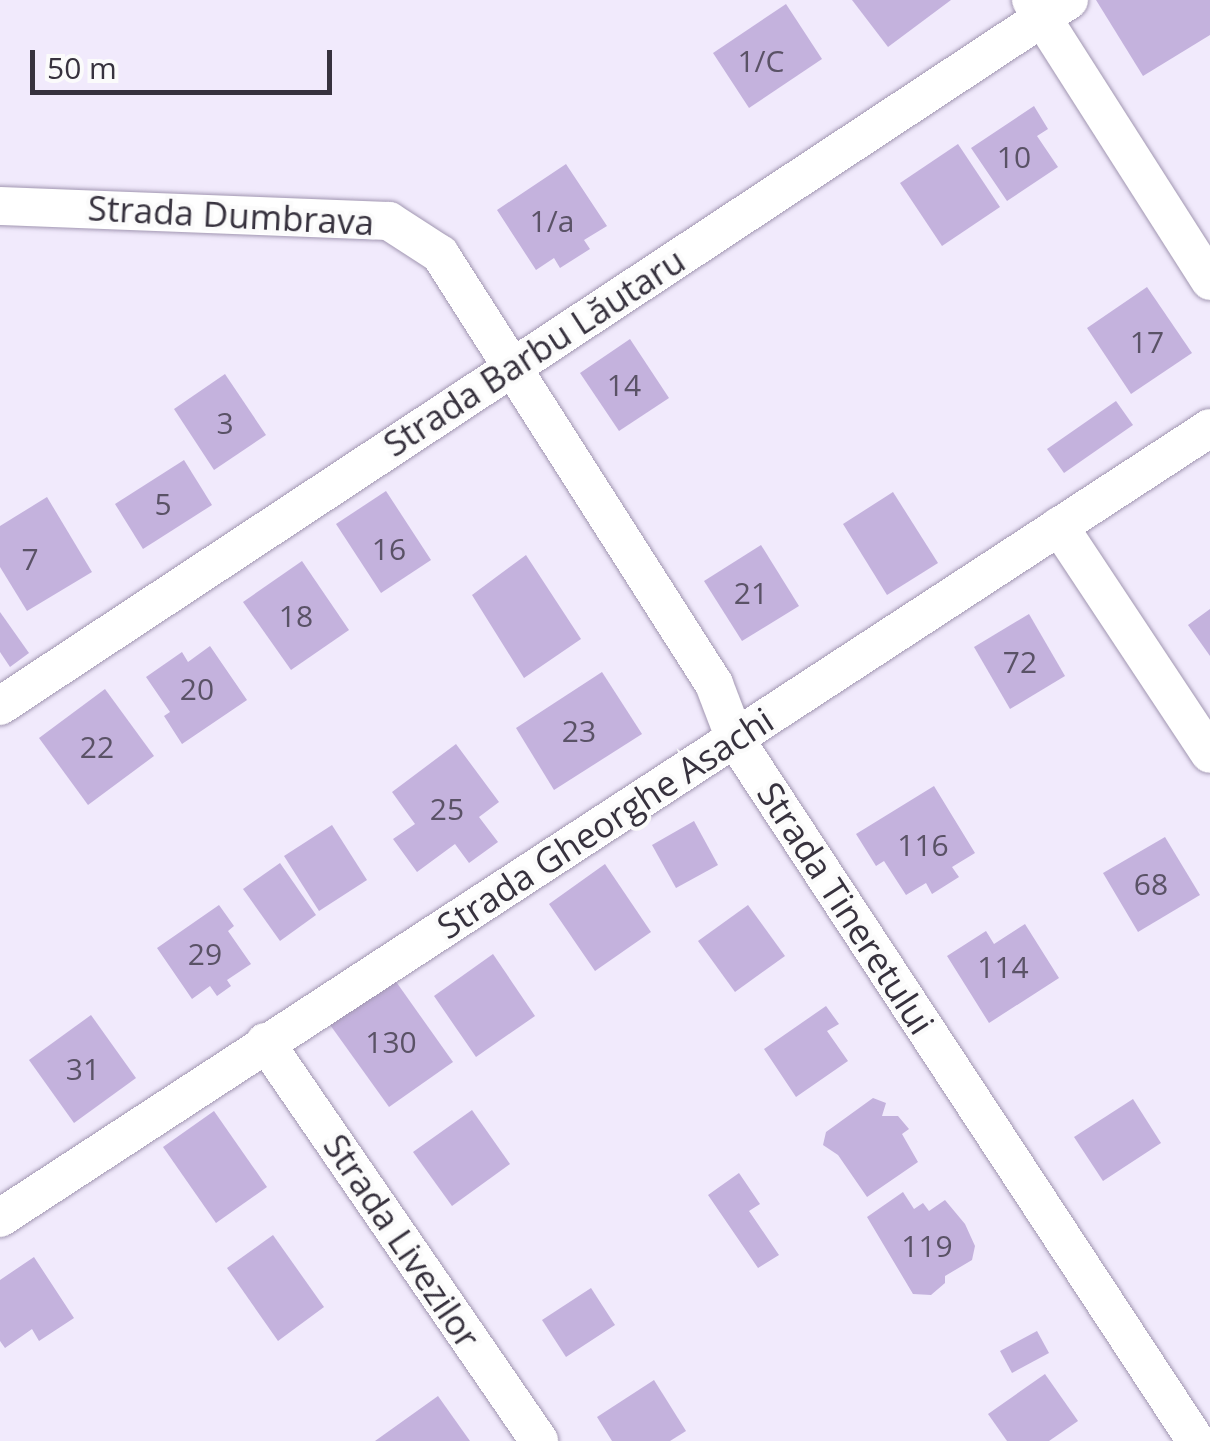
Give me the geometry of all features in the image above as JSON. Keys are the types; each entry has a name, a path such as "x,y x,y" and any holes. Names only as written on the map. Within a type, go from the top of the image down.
{"street":[{"path":"1048,6 1210,281"},
{"name":"Strada Barbu Lăutaru","path":"0,706 1048,6"},
{"name":"Strada Dumbrava","path":"0,206 389,221 440,254 513,365"},
{"name":"Strada Tineretului","path":"513,365 714,684 735,739 1196,1441"},
{"name":"Strada Gheorghe Asachi","path":"0,1218 1210,428"},
{"path":"1059,526 1210,754"},
{"name":"Strada Livezilor","path":"265,1042 539,1441"}],"building":[{"path":"852,0 951,0 888,47"},
{"path":"1096,0 1210,0 1210,35 1143,76"},
{"path":"786,4 822,59 749,108 713,53"},
{"path":"1034,106 1048,129 1037,136 1058,167 1007,201 971,148"},
{"path":"958,144 1000,207 942,246 900,183"},
{"path":"566,164 607,226 584,240 590,249 560,268 554,258 536,270 497,210"},
{"path":"1147,287 1192,353 1131,394 1087,328"},
{"path":"630,339 669,398 619,431 580,373"},
{"path":"225,374 266,435 214,470 174,409"},
{"path":"1116,401 1133,425 1064,473 1047,449"},
{"path":"184,460 212,505 143,549 115,504"},
{"path":"386,491 431,560 381,593 336,524"},
{"path":"893,492 938,563 887,595 843,524"},
{"path":"47,497 92,572 27,611 0,567 0,526"},
{"path":"761,545 799,606 742,641 704,581"},
{"path":"526,555 581,639 524,678 472,595"},
{"path":"302,561 349,630 291,670 243,602"},
{"path":"1210,609 1210,656 1188,625"},
{"path":"0,612 29,653 10,667 0,652"},
{"path":"1029,614 1065,676 1010,709 974,647"},
{"path":"210,646 247,700 182,744 164,716 170,712 146,677 182,652 188,662"},
{"path":"602,672 642,734 554,790 516,728"},
{"path":"105,689 154,756 88,805 39,738"},
{"path":"456,744 499,802 479,817 498,842 469,863 455,844 417,872 393,839 415,824 392,792"},
{"path":"934,786 975,853 952,867 959,877 932,894 926,883 906,895 884,861 876,866 856,834"},
{"path":"694,821 718,865 676,888 652,845"},
{"path":"332,825 367,880 319,911 284,856"},
{"path":"1165,837 1200,895 1138,932 1103,873"},
{"path":"280,863 316,915 280,941 243,889"},
{"path":"605,864 651,932 595,971 549,904"},
{"path":"219,905 234,926 228,931 251,964 227,980 231,986 217,996 210,986 192,999 157,948"},
{"path":"748,905 785,956 735,992 698,941"},
{"path":"1025,924 1059,978 989,1023 947,956 986,931 994,944"},
{"path":"493,954 535,1016 476,1057 434,996"},
{"path":"392,976 453,1062 389,1107 328,1022"},
{"path":"826,1006 839,1024 827,1031 848,1061 796,1097 764,1049"},
{"path":"91,1015 136,1078 74,1123 29,1060"},
{"path":"873,1098 886,1103 882,1116 898,1116 909,1129 902,1134 918,1162 867,1197 838,1155 823,1145 826,1132"},
{"path":"1133,1099 1161,1143 1103,1181 1074,1137"},
{"path":"472,1110 510,1164 452,1206 413,1152"},
{"path":"214,1111 267,1187 216,1223 163,1147"},
{"path":"739,1173 760,1204 749,1211 779,1255 758,1268 708,1195"},
{"path":"903,1192 914,1209 923,1203 929,1211 945,1200 965,1224 975,1246 972,1260 945,1276 945,1283 931,1295 913,1294 867,1217"},
{"path":"273,1235 324,1307 278,1341 227,1268"},
{"path":"34,1257 74,1318 39,1341 32,1329 5,1348 0,1341 0,1280"},
{"path":"591,1288 615,1325 566,1357 542,1320"},
{"path":"1037,1331 1049,1353 1012,1373 1000,1351"},
{"path":"1045,1374 1078,1421 1049,1441 1007,1441 988,1414"},
{"path":"654,1380 686,1431 670,1441 612,1441 597,1417"},
{"path":"438,1396 470,1441 375,1441"}]}
